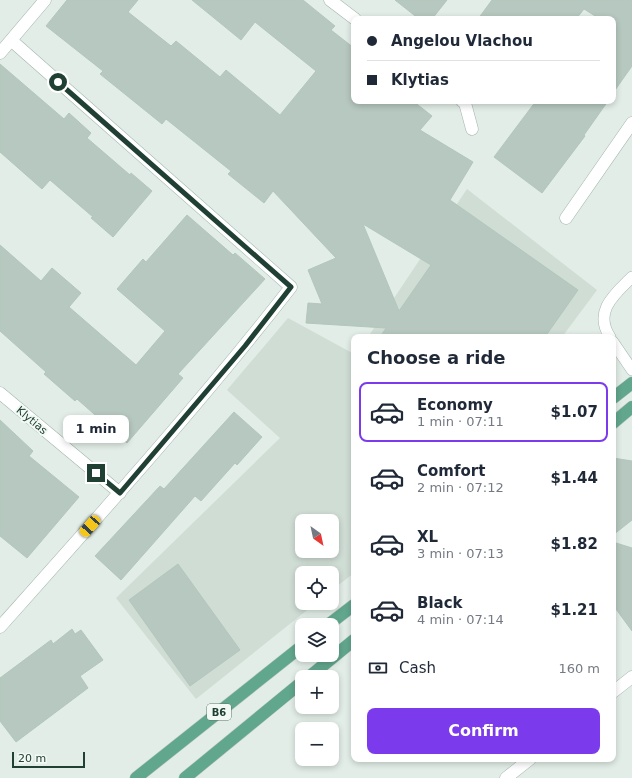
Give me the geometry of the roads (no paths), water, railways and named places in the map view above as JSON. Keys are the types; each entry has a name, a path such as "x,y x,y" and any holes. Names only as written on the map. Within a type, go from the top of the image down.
{"main road":[{"path":"616,396 632,383"},
{"path":"616,420 632,407"},
{"path":"337,618 351,607"},
{"path":"318,670 351,642"},
{"name":"B6","path":"136,778 295,652"},
{"name":"B6","path":"193,776 295,688"}],"street":[{"path":"0,53 12,41 45,0"},
{"path":"330,0 351,16"},
{"path":"0,627 120,493 245,346 291,287 12,41"},
{"path":"465,104 472,129"},
{"path":"566,218 632,123"},
{"name":"Klytias","path":"0,393 120,493"},
{"path":"616,690 631,679"},
{"path":"506,778 526,762"}],"lane":[{"path":"608,334 606,331 603,314 610,298 632,277"},
{"path":"616,346 632,370"}]}
